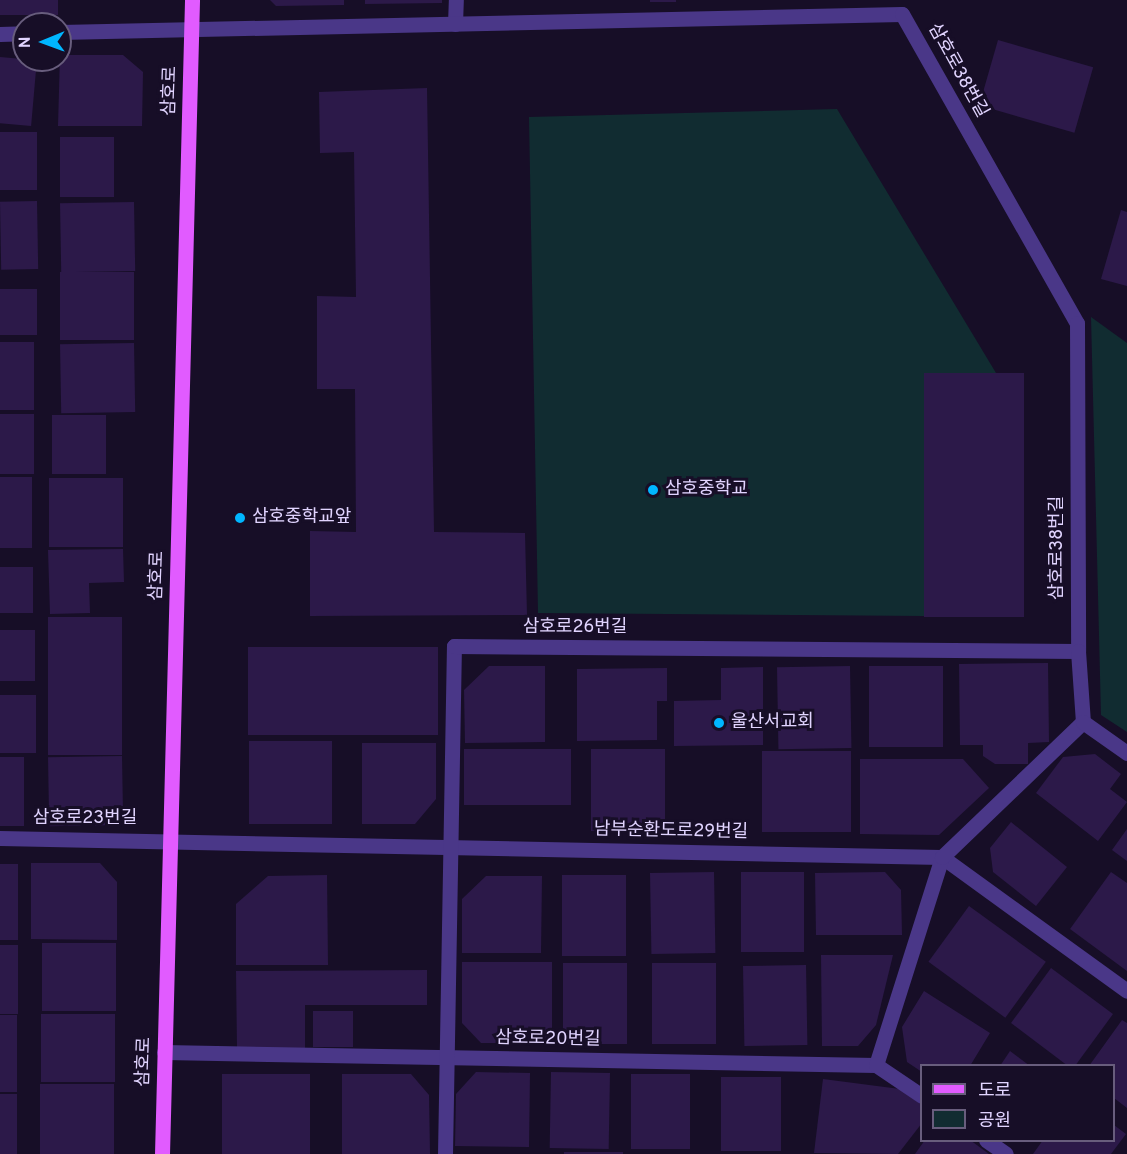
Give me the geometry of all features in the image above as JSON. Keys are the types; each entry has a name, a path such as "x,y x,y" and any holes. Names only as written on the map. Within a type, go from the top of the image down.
{"main road":[{"name":"삼호로","path":"162,1154 192,0"}],"street":[{"path":"455,24 456,0"},
{"name":"삼호로38번길","path":"72,32 455,24 902,7 1077,323 1078,651"},
{"name":"삼호로26번길","path":"445,1154 454,646 1078,651"},
{"path":"1078,651 1083,722"},
{"path":"1083,722 1127,753"},
{"path":"920,1095 876,1065 942,857 1083,722"},
{"name":"삼호로23번길","path":"0,838 170,840"},
{"name":"남부순환도로29번길","path":"170,840 451,848 942,857"},
{"path":"942,857 1127,991"},
{"name":"삼호로20번길","path":"164,1052 876,1065"},
{"path":"989,1142 1006,1154"}],"green space":[{"path":"837,109 996,373 924,374 925,616 538,613 529,117"},
{"path":"1091,317 1127,343 1127,732 1101,715"}],"building":[{"path":"0,0 58,0 58,12 12,12 12,15 0,15"},
{"path":"270,0 344,0 344,5 276,6"},
{"path":"365,0 442,0 442,3 365,4"},
{"path":"650,0 676,0 676,2 650,2"},
{"path":"998,40 1093,67 1074,133 979,105"},
{"path":"72,55 123,55 143,72 142,126 58,126 60,72 72,72"},
{"path":"0,57 12,58 12,72 36,72 31,126 0,123"},
{"path":"427,88 434,532 525,533 527,615 310,616 310,531 356,532 355,389 317,389 317,296 356,297 354,152 320,153 319,92"},
{"path":"0,132 37,132 37,190 0,190"},
{"path":"60,137 114,137 114,197 60,197"},
{"path":"37,201 38,269 1,270 0,202"},
{"path":"134,202 135,271 61,272 60,203"},
{"path":"1121,210 1127,212 1127,286 1101,279"},
{"path":"60,272 134,272 134,340 60,340"},
{"path":"0,289 37,289 37,335 0,335"},
{"path":"0,342 34,342 34,410 0,410"},
{"path":"134,343 135,412 61,413 60,344"},
{"path":"924,373 1024,373 1024,617 924,617"},
{"path":"0,414 34,414 34,474 0,474"},
{"path":"52,415 106,415 106,474 52,474"},
{"path":"0,477 32,477 32,548 0,548"},
{"path":"49,478 123,478 123,547 49,547"},
{"path":"123,549 124,582 89,583 90,613 50,614 48,550"},
{"path":"0,567 33,567 33,613 0,613"},
{"path":"48,617 122,617 122,686 48,686"},
{"path":"0,630 35,630 35,681 0,681"},
{"path":"248,647 438,647 438,735 248,735"},
{"path":"1048,663 1049,742 1028,743 1028,764 995,764 983,756 983,745 960,745 959,664"},
{"path":"489,666 545,666 545,742 465,743 464,690"},
{"path":"850,666 851,748 778,749 777,667"},
{"path":"869,666 943,666 943,747 869,747"},
{"name":"울산서교회","path":"763,667 763,745 674,746 674,701 721,700 721,668"},
{"path":"667,668 667,701 657,701 657,740 577,741 577,669"},
{"path":"48,686 122,686 122,755 48,755"},
{"path":"0,695 36,695 36,753 0,753"},
{"path":"249,741 332,741 332,824 249,824"},
{"path":"362,743 436,743 436,799 415,824 362,824"},
{"path":"464,749 571,749 571,805 464,805"},
{"path":"591,749 665,749 665,831 591,831"},
{"path":"762,751 851,751 851,832 762,832"},
{"path":"1095,754 1121,774 1110,789 1127,802 1098,841 1036,793 1063,757"},
{"path":"122,756 123,825 49,826 48,757"},
{"path":"0,757 24,757 24,826 0,826"},
{"path":"860,759 963,759 989,788 939,835 860,834"},
{"path":"1011,822 1067,867 1036,906 993,872 990,848"},
{"path":"1127,829 1127,861 1112,850"},
{"path":"31,863 100,863 117,882 117,940 31,939"},
{"path":"0,864 18,864 18,940 0,940"},
{"path":"714,872 715,953 651,954 650,873"},
{"path":"741,872 804,872 804,952 741,952"},
{"path":"885,872 901,890 902,935 816,935 815,873"},
{"path":"1111,872 1127,883 1127,971 1070,929"},
{"path":"327,875 328,965 236,965 236,904 268,876"},
{"path":"562,875 626,875 626,956 562,956"},
{"path":"486,876 542,876 541,953 462,953 462,899"},
{"path":"969,906 1046,962 1005,1018 928,962"},
{"path":"42,943 116,943 116,1011 42,1011"},
{"path":"0,945 18,945 18,1014 0,1014"},
{"path":"821,955 893,955 876,1025 858,1046 822,1046"},
{"path":"462,962 552,962 552,1043 481,1043 462,1023"},
{"path":"563,963 627,963 627,1044 563,1044"},
{"path":"652,963 716,963 716,1044 652,1044"},
{"path":"806,965 807,1045 744,1046 743,966"},
{"path":"1051,968 1113,1014 1076,1064 1065,1064 1011,1023"},
{"path":"427,970 427,1005 305,1005 305,1048 237,1048 236,971"},
{"path":"924,991 990,1033 971,1064 920,1064 920,1071 907,1062 902,1027"},
{"path":"313,1011 353,1011 353,1047 313,1047"},
{"path":"41,1014 115,1014 115,1082 41,1082"},
{"path":"0,1015 17,1015 17,1092 0,1092"},
{"path":"1122,1020 1127,1023 1127,1108 1115,1099 1115,1064 1090,1064"},
{"path":"1010,1051 1027,1064 1001,1064"},
{"path":"476,1072 530,1073 529,1147 455,1146 456,1094"},
{"path":"551,1072 610,1073 609,1149 550,1148"},
{"path":"222,1074 310,1074 310,1154 222,1154"},
{"path":"342,1074 411,1074 429,1095 430,1154 342,1154"},
{"path":"631,1074 690,1074 690,1149 631,1149"},
{"path":"721,1077 781,1077 781,1151 721,1151"},
{"path":"823,1079 900,1089 920,1104 920,1126 898,1154 814,1153"},
{"path":"40,1084 114,1084 114,1154 40,1154"},
{"path":"0,1094 17,1094 17,1154 0,1154"},
{"path":"1115,1126 1126,1134 1111,1154 1033,1154 1042,1142 1115,1142"},
{"path":"924,1142 973,1142 989,1154 915,1154"},
{"path":"564,1152 623,1152 623,1154 564,1154"}],"place":[{"name":"삼호중학교","path":"653,490"},
{"name":"삼호중학교앞","path":"240,518"},
{"name":"울산서교회","path":"719,723"}]}
